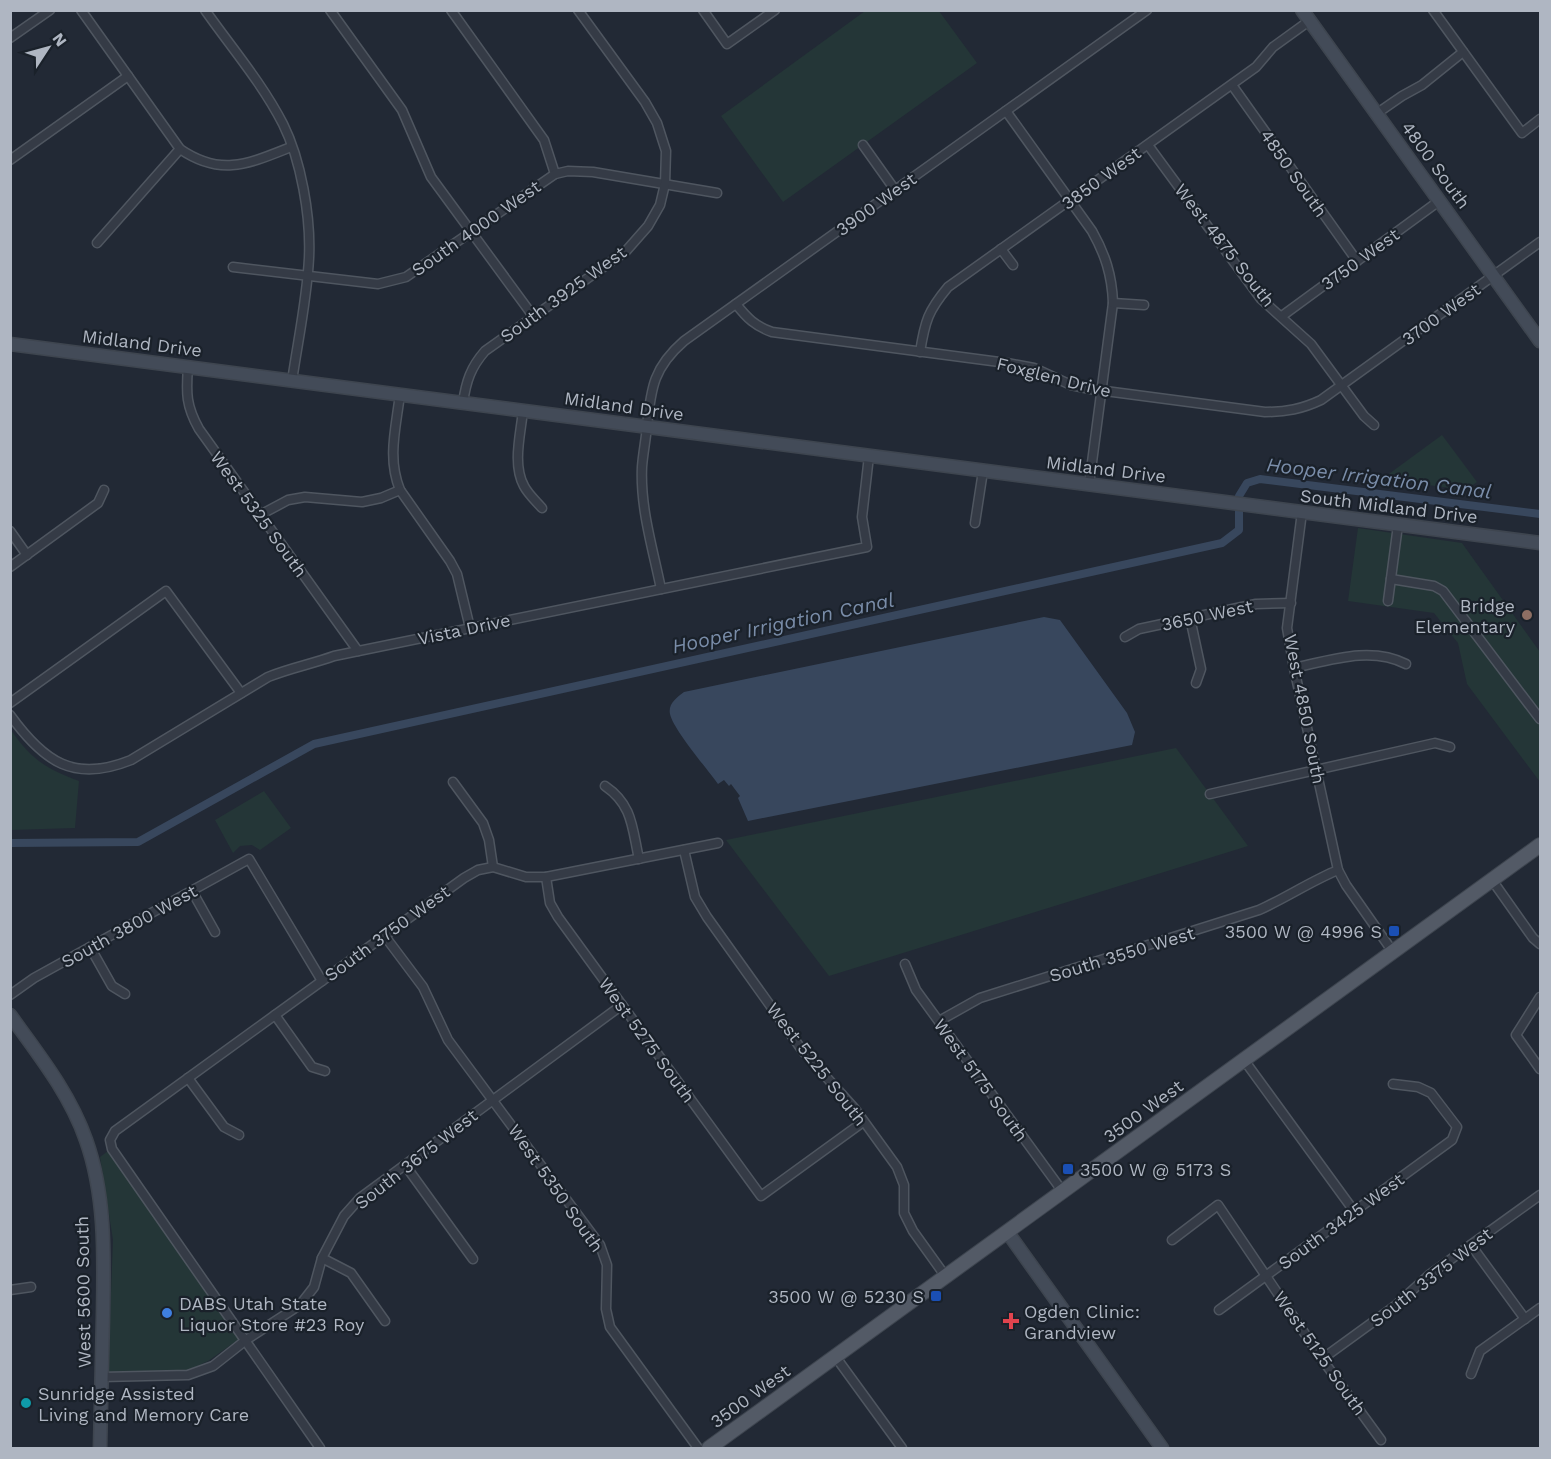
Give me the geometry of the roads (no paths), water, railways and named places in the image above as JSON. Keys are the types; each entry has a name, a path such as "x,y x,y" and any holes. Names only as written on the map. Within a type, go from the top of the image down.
{"main road":[{"name":"3500 West","path":"709,1449 1540,845"}],"street":[{"path":"10,38 50,10"},
{"path":"81,10 180,149 196,160 220,165 249,164 291,147"},
{"path":"205,10 266,95 283,125 299,170 307,218 309,258 292,381"},
{"path":"330,10 402,110 432,177 533,316"},
{"path":"451,10 544,140 555,174"},
{"name":"South 3925 West","path":"463,403 466,381 474,364 485,351 626,251 648,226 660,205 665,184 666,151 657,123 645,102 578,10"},
{"path":"703,10 728,44 775,10"},
{"name":"3900 West","path":"662,589 643,501 642,467 654,379 669,354 1147,10"},
{"path":"1433,10 1522,133 1540,119"},
{"name":"3850 West","path":"920,352 924,324 933,306 948,287 1256,67 1305,16"},
{"name":"4800 South","path":"1305,16 1540,341"},
{"path":"1376,114 1422,85 1464,52"},
{"path":"10,160 128,76"},
{"name":"4850 South","path":"1232,85 1357,261"},
{"path":"1006,111 1092,231 1102,249 1112,283 1113,303 1089,485"},
{"name":"West 4875 South","path":"1148,144 1261,298 1311,344 1364,416 1374,425"},
{"path":"863,145 895,190"},
{"path":"96,243 180,149"},
{"name":"South 4000 West","path":"233,267 378,284 406,277 555,174 568,171 593,172 717,193"},
{"name":"3750 West","path":"1282,316 1439,201"},
{"name":"3700 West","path":"1341,385 1540,242"},
{"path":"1001,249 1013,265"},
{"path":"1113,303 1144,305"},
{"name":"Foxglen Drive","path":"736,304 747,318 772,332 1007,363 1034,368 1071,385 1101,391 1265,412 1284,412 1305,408 1341,385"},
{"name":"Midland Drive","path":"10,344 1233,503"},
{"name":"West 5325 South","path":"188,367 186,394 190,412 199,429 358,651"},
{"path":"400,394 392,463 400,490 457,574 470,628"},
{"path":"523,410 518,456 519,470 524,485 542,508"},
{"name":"Vista Drive","path":"10,716 34,746 66,766 83,770 115,766 131,760 268,677 290,668 358,651 867,546 862,517 869,456"},
{"path":"975,523 983,471"},
{"path":"10,567 98,503 104,490"},
{"path":"260,515 288,500 305,497 362,502 381,498 400,490"},
{"name":"South Midland Drive","path":"1233,503 1540,543"},
{"name":"West 4850 South","path":"1302,512 1287,628 1294,668 1338,870 1393,952"},
{"path":"1388,601 1398,525"},
{"path":"10,531 27,555"},
{"path":"1391,579 1434,586 1443,591 1540,719"},
{"path":"10,703 166,591 241,693"},
{"name":"3650 West","path":"1125,637 1139,629 1256,604 1291,603"},
{"path":"1190,618 1201,669 1196,683"},
{"path":"1294,668 1354,655 1391,656 1406,664"},
{"path":"1210,794 1435,743 1450,747"},
{"path":"453,782 483,823 489,840 493,867 526,877 546,877 717,843"},
{"path":"606,786 618,794 627,808 639,859"},
{"name":"West 5225 South","path":"684,850 695,897 707,917 802,1050 855,1109 897,1167 904,1185 904,1213 913,1231 946,1277"},
{"name":"South 3800 West","path":"10,994 34,978 249,859 322,981"},
{"name":"South 3750 West","path":"246,1340 112,1149 110,1140 115,1131 384,935 464,878 478,870 493,867"},
{"name":"South 3550 West","path":"939,1022 980,998 1259,910 1338,870"},
{"name":"West 5275 South","path":"546,877 550,903 558,917 761,1196 863,1122"},
{"path":"1492,880 1533,938 1540,944"},
{"path":"192,891 215,932"},
{"name":"West 5350 South","path":"384,935 423,987 448,1040 600,1245 607,1265 606,1309 610,1327 699,1449"},
{"path":"90,947 112,986 125,994"},
{"name":"West 5175 South","path":"905,964 916,990 1063,1192"},
{"path":"1540,997 1516,1035 1540,1069"},
{"name":"South 3675 West","path":"102,1377 188,1374 213,1366 246,1340 300,1305 314,1287 322,1258 344,1216 360,1198 622,1005"},
{"name":"West 5600 South","path":"10,1015 48,1067 71,1104 86,1140 97,1181 103,1235 100,1449"},
{"path":"275,1015 312,1067 325,1071"},
{"path":"1244,1060 1354,1211"},
{"path":"188,1078 224,1127 239,1135"},
{"name":"South 3425 West","path":"1219,1310 1452,1140 1456,1127 1431,1093 1418,1087 1393,1084"},
{"path":"405,1165 473,1259"},
{"name":"South 3375 West","path":"1322,1359 1395,1306 1429,1275 1540,1195"},
{"name":"West 5125 South","path":"1172,1240 1218,1205 1322,1359 1381,1440"},
{"path":"1008,1233 1162,1449"},
{"path":"1471,1245 1525,1319"},
{"path":"322,1258 351,1273 385,1321"},
{"path":"10,1290 31,1287"},
{"path":"1471,1374 1480,1351 1540,1308"},
{"path":"246,1340 320,1449"},
{"path":"835,1356 902,1449"}],"water":[{"path":"1044,617 1060,620 1127,713 1135,732 1132,745 748,821 738,798 740,796 731,784 729,786 724,780 718,784 684,739 670,714 671,704 684,692"}],"waterway":[{"name":"Hooper Irrigation Canal","path":"10,843 138,842 314,744 1222,543 1239,530 1239,496 1247,483 1260,479 1540,514"}],"place":[{"name":"Bridge Elementary","path":"1527,615"},
{"name":"3500 W @ 4996 S","path":"1394,931"},
{"name":"3500 W @ 5173 S","path":"1068,1169"},
{"name":"3500 W @ 5230 S","path":"936,1296"},
{"name":"DABS Utah State Liquor Store #23 Roy","path":"167,1313"},
{"name":"Ogden Clinic: Grandview","path":"1011,1321"},
{"name":"Sunridge Assisted Living and Memory Care","path":"26,1403"}]}
